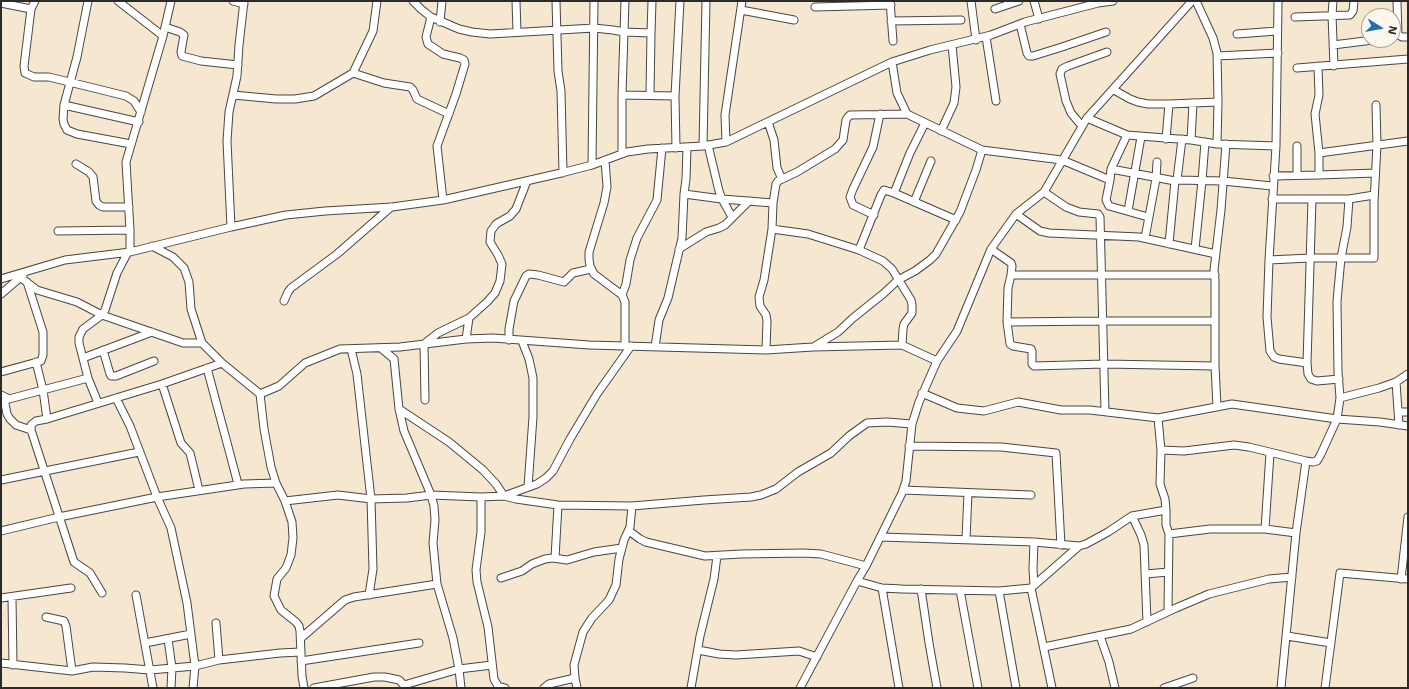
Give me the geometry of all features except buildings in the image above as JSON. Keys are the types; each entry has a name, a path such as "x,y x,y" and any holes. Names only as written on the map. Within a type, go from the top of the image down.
{"street":[{"path":"34,1 24,66 25,74 126,96 134,101 142,112"},
{"path":"88,1 71,83 64,105 64,124 70,132 131,144"},
{"path":"118,1 163,36"},
{"path":"98,403 88,378 79,343 80,333 102,315 108,304 117,273 129,252 130,230 126,162 142,112 171,1"},
{"path":"231,227 227,141 229,112 238,65 244,2 233,1"},
{"path":"233,95 276,99 295,99 314,96 353,73 373,31 377,1"},
{"path":"413,1 422,10 440,22 472,32 490,34 594,28 624,32 651,33"},
{"path":"440,22 442,1"},
{"path":"516,1 517,32"},
{"path":"556,1 558,71 561,84 563,173"},
{"path":"592,165 594,1"},
{"path":"622,154 625,1"},
{"path":"650,96 652,1"},
{"path":"676,148 675,96 680,1"},
{"path":"706,1 706,145 722,199 732,217"},
{"path":"726,142 725,115 742,1"},
{"path":"971,1 976,40"},
{"path":"995,9 1019,1"},
{"path":"1034,1 1039,19"},
{"path":"1,279 65,260 129,252 286,215 392,207 443,200 563,173 592,165 622,154 648,149 676,148 726,142 892,62 930,50 976,40 1020,24 1098,3 1113,1"},
{"path":"800,688 818,657 857,580 866,566 903,490 912,424 922,393 937,361 957,331 991,249 1016,214 1044,192 1087,118 1114,90 1192,1"},
{"path":"1196,1 1213,38 1217,56 1217,144"},
{"path":"1278,1 1276,146 1268,260 1267,317 1270,351 1272,355 1279,359 1307,363"},
{"path":"1333,1 1332,15 1334,66"},
{"path":"1295,17 1351,14 1354,9 1354,1"},
{"path":"1,3 32,9"},
{"path":"815,7 890,3 892,41"},
{"path":"741,10 794,20"},
{"path":"431,17 426,37 428,44 444,54 464,60 465,64 437,146 443,200"},
{"path":"892,21 961,20"},
{"path":"1020,24 1029,56 1062,47 1106,32"},
{"path":"164,27 180,32 184,35 181,52 182,56 201,61 238,65"},
{"path":"1237,34 1277,31"},
{"path":"986,37 996,101"},
{"path":"1333,45 1361,42"},
{"path":"941,131 954,103 956,87 952,45"},
{"path":"1082,126 1071,113 1066,101 1060,74 1062,69 1068,66 1107,52"},
{"path":"1217,56 1278,53"},
{"path":"1297,68 1408,59"},
{"path":"892,62 897,93 907,114"},
{"path":"1318,66 1319,95 1315,114 1319,153 1319,175"},
{"path":"353,73 384,83 410,87 417,99 449,114"},
{"path":"1114,90 1130,99 1148,104 1218,102"},
{"path":"622,95 675,96"},
{"path":"1191,140 1193,103"},
{"path":"1166,138 1169,104"},
{"path":"64,105 139,122"},
{"path":"1268,260 1310,258 1374,258 1374,195 1377,145 1376,105"},
{"path":"874,215 853,204 850,198 873,146 880,114"},
{"path":"766,350 766,315 760,306 759,297 764,280 772,229 773,203 776,184 835,149 843,140 848,117 855,115 907,114 982,150 1062,160 1110,180"},
{"path":"1087,118 1127,136 1191,140 1217,144 1276,146"},
{"path":"768,122 774,140 776,162 782,180"},
{"path":"894,193 910,153 925,123"},
{"path":"1127,136 1111,169 1107,204 1108,206 1148,217"},
{"path":"1128,211 1141,137"},
{"path":"1169,244 1182,140"},
{"path":"1319,153 1408,141"},
{"path":"1195,249 1205,142"},
{"path":"1217,408 1214,366 1214,270 1226,144"},
{"path":"1297,146 1297,175"},
{"path":"656,346 659,320 668,298 683,228 687,147"},
{"path":"622,296 626,284 630,260 637,238 657,200 662,148"},
{"path":"813,347 838,332 898,280 915,271 936,254 956,220 976,170 982,150"},
{"path":"504,496 546,478 553,471 570,439 628,345 625,302 622,296 594,274 591,269 589,259 589,252 604,203 607,187 605,160"},
{"path":"914,202 931,161"},
{"path":"1145,238 1156,178 1157,162"},
{"path":"76,164 89,172 93,177 96,201 98,205 103,208 129,207"},
{"path":"1111,169 1176,181 1223,181 1272,186"},
{"path":"1273,176 1375,173"},
{"path":"424,344 438,333 469,318 487,302 497,290 500,281 502,264 490,242 491,232 496,224 510,216 516,209 527,181"},
{"path":"859,250 883,191 886,190 956,220"},
{"path":"1044,192 1066,207 1079,212 1099,215 1105,411"},
{"path":"684,194 773,203"},
{"path":"1272,199 1349,198 1374,195"},
{"path":"1161,450 1184,451 1234,445 1249,447 1306,461 1317,461 1337,419 1340,398 1337,301 1349,198"},
{"path":"1312,199 1307,363 1308,374 1311,379 1316,381 1339,379"},
{"path":"679,249 706,232 724,225 749,201"},
{"path":"284,300 291,288 337,254 392,207"},
{"path":"1016,214 1040,231 1049,233 1145,238 1216,254"},
{"path":"772,229 808,234 859,250 884,261 892,269 911,300 913,308 911,316 904,324 902,345"},
{"path":"58,231 130,230"},
{"path":"152,246 173,257 184,268 189,282 191,309 202,343 222,363 260,394"},
{"path":"991,249 1012,263 1008,288 1010,345 1019,348 1031,349 1032,364 1034,366 1104,364 1214,366"},
{"path":"509,340 509,329 514,301 526,276 529,274 538,275 564,282 573,272 591,269"},
{"path":"1,294 29,271"},
{"path":"1011,275 1215,275"},
{"path":"20,277 38,290 77,302 102,315 183,343 202,343"},
{"path":"1,372 41,361 43,355 43,332 27,281"},
{"path":"466,339 469,318"},
{"path":"1008,322 1214,321"},
{"path":"83,358 152,332"},
{"path":"260,394 278,386 305,363 340,349 382,349 466,339 493,338 589,345 766,350 813,347 902,345 937,361"},
{"path":"522,341 529,359 533,378 528,487"},
{"path":"424,344 425,400"},
{"path":"400,347 394,359 399,409 410,448 416,458 431,495 435,513 433,543 437,584 453,638 461,688"},
{"path":"351,349 357,374 371,499 374,569 368,595"},
{"path":"382,349 394,359"},
{"path":"103,350 110,374 112,376 116,376 154,361"},
{"path":"36,362 43,390 47,419"},
{"path":"102,593 90,573 74,562 31,430 31,425 36,420 47,419 162,384 222,363"},
{"path":"207,368 238,484"},
{"path":"1340,398 1379,388 1396,382 1408,374"},
{"path":"2,397 9,399 88,378"},
{"path":"1396,382 1399,425"},
{"path":"162,384 181,443 190,453 199,490"},
{"path":"922,393 957,408 984,411 1018,402 1061,410 1105,411 1158,418 1232,404 1337,419 1408,426"},
{"path":"260,394 260,406 264,429 276,483 285,500 292,522 293,538 291,555 286,568 277,579 274,596 281,610 299,626 304,688"},
{"path":"2,397 7,414 16,426 31,430"},
{"path":"116,398 130,426 157,497 171,528 175,543 187,603 195,666 193,688"},
{"path":"399,409 449,442 483,470 496,484 504,496"},
{"path":"1398,412 1408,412"},
{"path":"1158,418 1161,450 1160,484 1165,499 1166,525 1169,534 1168,612"},
{"path":"285,500 338,495 371,499 407,498 431,495 481,497 504,496 516,499 558,504 632,506 751,498 776,489 798,472 831,453 849,436 867,423 887,422 912,424"},
{"path":"909,446 1001,447 1056,453 1061,545"},
{"path":"1,480 139,452"},
{"path":"1265,529 1270,453"},
{"path":"1281,688 1296,533 1306,461"},
{"path":"1,531 59,517 157,497 238,484 276,483"},
{"path":"903,490 1030,495"},
{"path":"966,539 968,493"},
{"path":"481,497 481,532 476,575 488,627 494,679 498,686 505,688"},
{"path":"555,558 558,504"},
{"path":"577,688 574,678 574,665 583,632 592,618 609,600 616,585 619,559 629,531 632,506"},
{"path":"881,537 1034,542 1079,546 1086,544 1108,532 1132,516 1166,510"},
{"path":"1132,516 1143,540 1146,574 1147,622"},
{"path":"1325,688 1340,573 1404,579 1408,518"},
{"path":"1169,534 1210,529 1265,529 1296,533"},
{"path":"629,531 640,539 653,544 692,554 706,556 741,554 821,554 866,566"},
{"path":"1034,542 1033,587 1052,688"},
{"path":"857,580 882,588 999,591 1033,587 1079,546"},
{"path":"501,578 522,571 538,561 555,558 567,560 594,552 622,548"},
{"path":"691,688 700,636 714,579 717,556"},
{"path":"1146,574 1168,572"},
{"path":"1044,647 1131,629 1209,594 1269,579 1292,577"},
{"path":"301,638 345,600 437,584"},
{"path":"1,598 71,588"},
{"path":"882,588 899,688"},
{"path":"921,589 937,688"},
{"path":"960,590 978,688"},
{"path":"999,591 1016,688"},
{"path":"136,595 153,688"},
{"path":"12,597 13,665"},
{"path":"46,617 64,621 72,671"},
{"path":"216,623 219,660"},
{"path":"145,643 191,634"},
{"path":"1100,636 1109,662 1115,688"},
{"path":"1287,636 1331,643"},
{"path":"168,639 172,668 172,688"},
{"path":"301,662 419,643"},
{"path":"698,650 718,654 736,655 799,652 818,657"},
{"path":"1,663 72,671 93,667 150,670 195,666 219,660 301,652"},
{"path":"314,688 353,684 385,677 397,679 404,686 459,670 492,665"},
{"path":"544,688 550,684 574,678"},
{"path":"1164,688 1193,678"}]}
